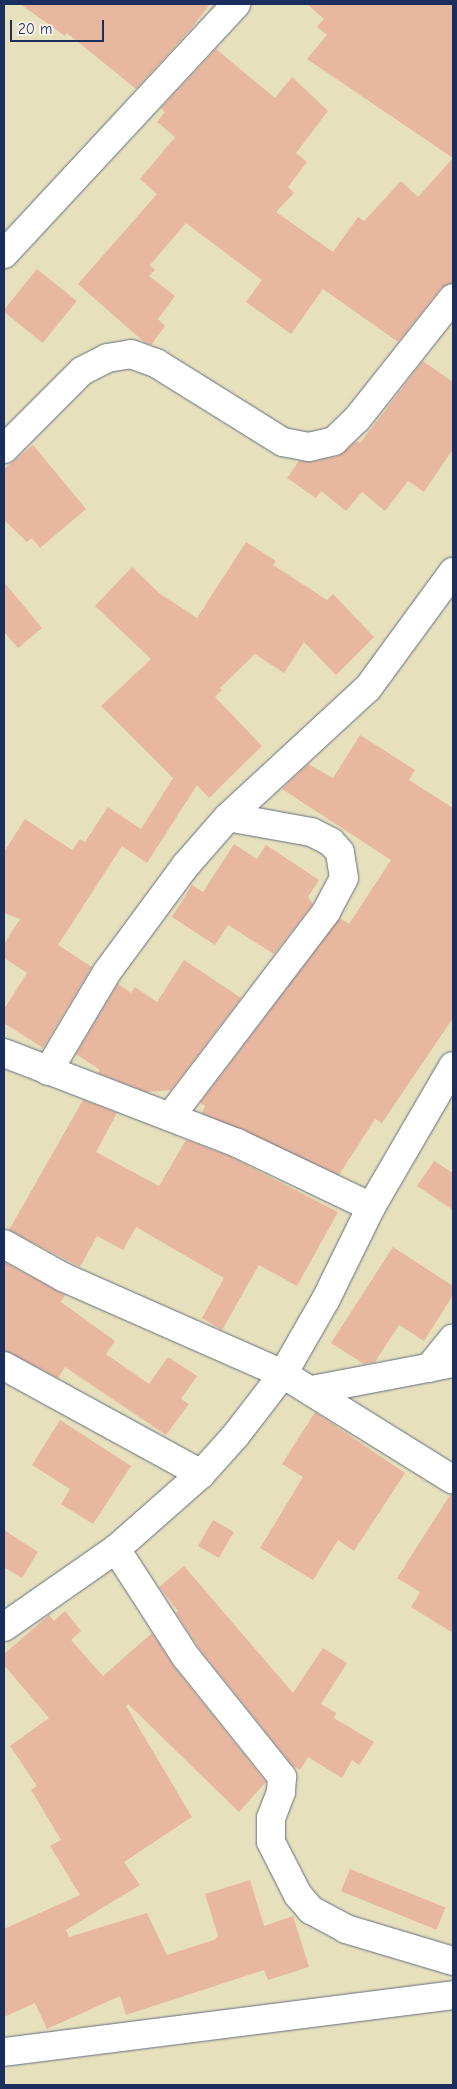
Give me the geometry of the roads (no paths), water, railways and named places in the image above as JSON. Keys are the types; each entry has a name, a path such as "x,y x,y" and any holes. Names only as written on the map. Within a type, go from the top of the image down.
{"street":[{"path":"4,254 236,4"},
{"path":"4,449 82,371 107,358 131,354 156,363 283,442 309,447 334,441 357,419 453,298"},
{"path":"48,1070 107,972 140,925 228,817 368,688 453,572"},
{"path":"170,1117 326,912 344,878 340,852 331,842 311,832 228,817"},
{"path":"4,1053 170,1117 291,1167 371,1207"},
{"path":"4,1627 116,1549 201,1474 283,1374 326,1299 371,1207 453,1066"},
{"path":"4,1244 63,1277 283,1374 312,1390 453,1480"},
{"path":"312,1390 441,1365 453,1338"},
{"path":"4,1366 201,1474"},
{"path":"116,1549 186,1657 282,1777 281,1792 271,1818 270,1842 298,1894 311,1910 346,1929 453,1961"},
{"path":"4,2052 453,1995"}]}
